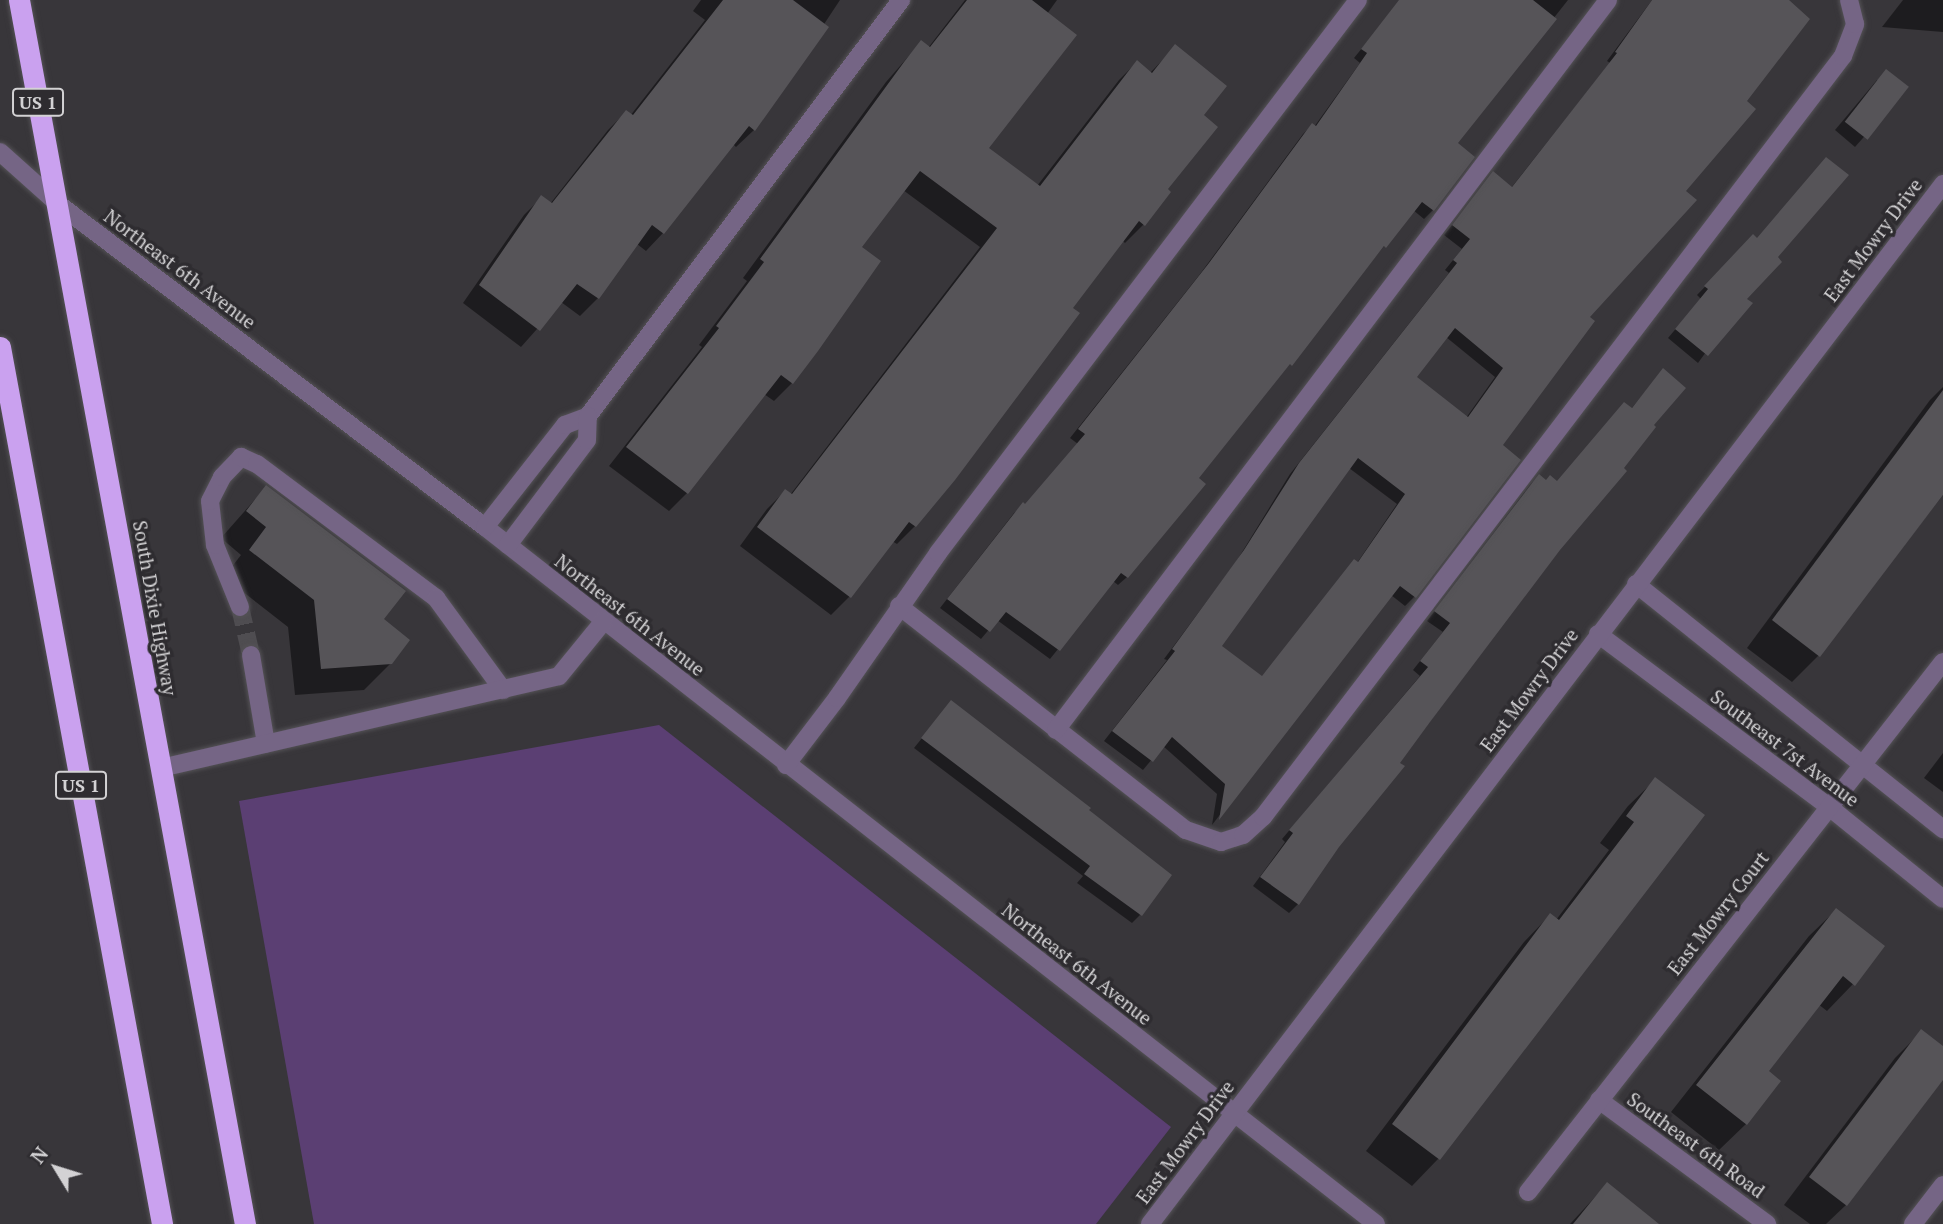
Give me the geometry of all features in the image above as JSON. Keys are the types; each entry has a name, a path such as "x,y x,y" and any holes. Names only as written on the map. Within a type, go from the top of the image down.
{"highway":[{"name":"South Dixie Highway","path":"19,0 245,1224"},
{"name":"US 1","path":"0,347 162,1224"}],"street":[{"path":"485,527 565,425 588,416 901,0"},
{"path":"786,765 843,690 900,606 1358,0"},
{"path":"1056,730 1608,0"},
{"path":"900,606 1056,730 1197,835 1221,842 1232,840 1255,827 1843,56 1855,24 1849,0"},
{"name":"Northeast 6th Avenue","path":"0,152 57,203 485,527 603,622 1376,1224"},
{"name":"East Mowry Drive","path":"1150,1224 1943,184"},
{"path":"508,545 587,440 588,416"},
{"path":"240,607 215,545 209,501 222,477 240,457 257,464 436,598 503,690"},
{"name":"Southeast 7st Avenue","path":"1636,584 1943,829"},
{"path":"161,768 559,676 603,622"},
{"name":"Southeast 7st Avenue","path":"1598,634 1829,807 1943,899"},
{"path":"251,655 266,744"},
{"name":"East Mowry Court","path":"1528,1192 1943,662"},
{"name":"Southeast 6th Road","path":"1599,1100 1767,1224"},
{"path":"1913,1224 1943,1185"}],"shaded area":[{"path":"659,725 1171,1127 1096,1224 314,1224 239,801"}],"building":[{"path":"723,0 793,0 829,27 755,131 749,126 664,234 652,225 599,299 577,284 540,331 479,285 541,195 552,203 626,110 633,115"},
{"path":"967,0 1032,0 1077,35 989,148 1040,186 1137,60 1152,73 1175,44 1227,86 1204,115 1218,127 1168,189 1171,192 1145,226 1139,221 1073,308 1080,313 955,480 916,527 909,522 851,598 757,527 785,489 792,494 997,228 920,171 862,247 881,261 818,351 793,384 781,375 688,494 626,447 719,328 716,326 764,262 760,259 904,62 921,40 930,47"},
{"path":"1399,0 1533,0 1557,19 1458,143 1475,157 1434,211 1422,202 1386,248 1384,246 1292,366 1290,364 1199,478 1206,484 1128,578 1121,573 1060,651 1006,612 990,632 947,599 1023,502 1025,504 1085,434 1078,429 1209,263 1312,123 1316,126 1367,53 1361,49"},
{"path":"1652,0 1789,0 1810,19 1747,101 1756,109 1686,191 1697,200 1590,317 1595,321 1503,445 1521,460 1416,598 1400,586 1219,820 1225,784 1172,737 1153,762 1112,731 1175,651 1172,649 1244,550 1299,463 1457,263 1453,260 1470,239 1452,225 1493,171 1512,187 1617,53 1615,52","holes":["1455,328 1503,368 1468,417 1417,377","1358,458 1405,494 1358,562 1354,559 1262,676 1222,646"]},
{"path":"1886,69 1909,87 1868,140 1845,122"},
{"path":"1826,157 1849,175 1778,257 1782,262 1747,299 1753,303 1708,356 1675,329 1708,289 1704,286 1753,234 1757,238"},
{"path":"1663,368 1686,388 1654,425 1656,427 1624,468 1627,471 1560,550 1430,722 1400,763 1405,766 1339,847 1299,905 1260,877 1293,833 1289,830 1428,667 1420,661 1450,623 1434,611 1539,474 1546,480 1550,475 1557,481 1624,402 1632,408"},
{"path":"1943,390 1943,495 1820,657 1772,620"},
{"path":"266,485 406,591 384,619 410,640 392,664 321,669 314,600 249,550 266,527 246,511"},
{"path":"951,700 1091,808 1089,810 1172,875 1142,916 1084,874 1090,866 921,738"},
{"path":"1655,777 1705,815 1440,1160 1392,1124 1550,913 1559,920 1634,822 1626,816"},
{"path":"1836,908 1885,946 1855,986 1843,976 1769,1071 1781,1081 1747,1125 1696,1085"},
{"path":"1921,1029 1943,1046 1943,1080 1847,1206 1809,1177"},
{"path":"1607,1182 1659,1224 1573,1224"}],"tunnel":[{"path":"240,607 251,655"}]}
